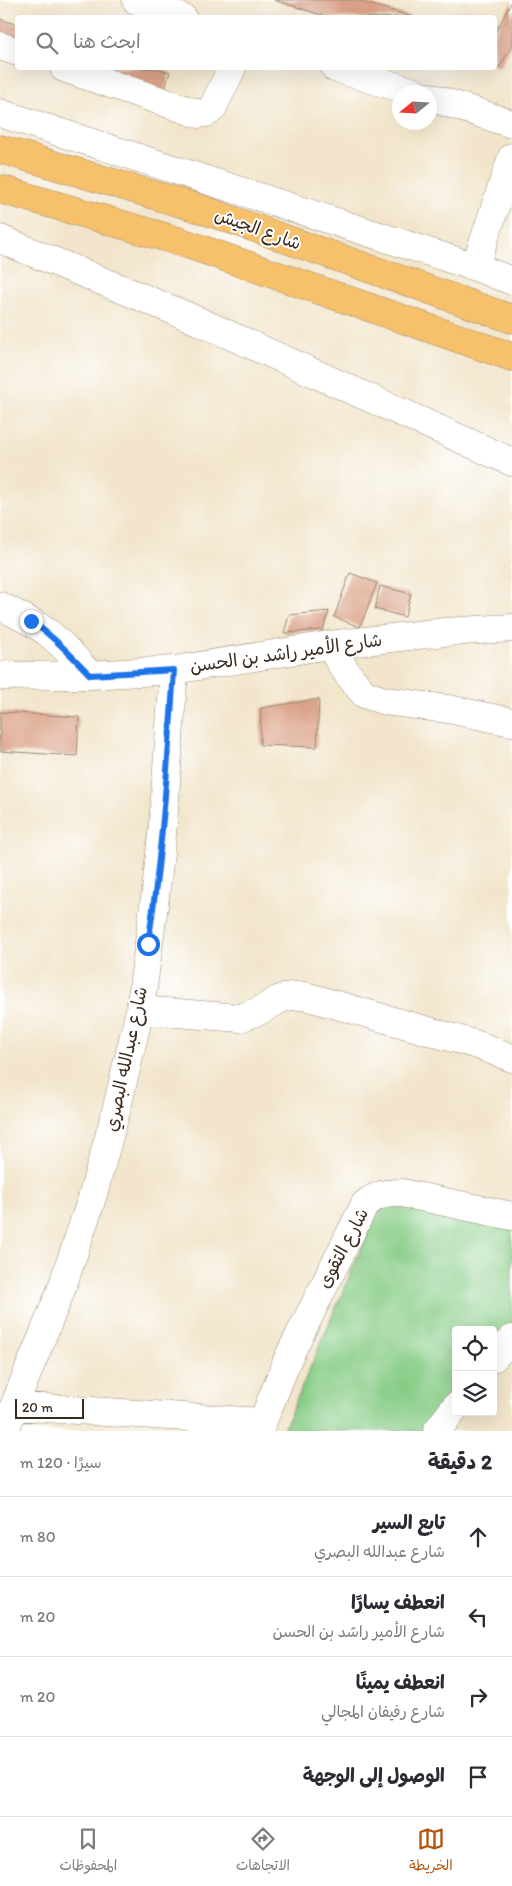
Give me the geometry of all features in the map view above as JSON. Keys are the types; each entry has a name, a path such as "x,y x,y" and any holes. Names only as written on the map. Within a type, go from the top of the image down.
{"highway":[{"name":"شارع الجيش","path":"0,149 201,209 512,319"},
{"name":"شارع الجيش","path":"0,189 178,241 512,357"}],"street":[{"path":"136,0 175,15"},
{"path":"0,46 15,51"},
{"path":"70,70 199,114 206,113 212,109 231,70"},
{"path":"342,70 392,85"},
{"path":"437,99 512,124"},
{"path":"0,113 475,267 512,281"},
{"path":"475,267 512,157"},
{"path":"0,239 187,316 512,462"},
{"path":"0,606 31,621 48,633 90,675"},
{"name":"شارع الأمير راشد بن الحسن","path":"0,676 90,675 174,670 329,644 444,632 512,628"},
{"path":"329,644 346,673 364,694 385,701 448,709 512,722"},
{"name":"شارع عبدالله البصري","path":"9,1418 60,1293 92,1198 116,1112 140,1010 159,862 174,670"},
{"path":"140,1010 240,1018 280,1000 292,996 305,996 478,1045 512,1058"},
{"name":"شارع التقوى","path":"261,1427 289,1356 364,1204 386,1192 402,1193 512,1216"},
{"path":"497,1354 512,1339"},
{"path":"437,1431 452,1411"},
{"path":"9,1418 261,1427"}],"green space":[{"path":"396,1200 413,1211 512,1227 512,1339 497,1360 497,1326 452,1326 453,1416 444,1431 283,1431 379,1207"}],"building":[{"path":"274,0 356,0 406,15 322,15"},
{"path":"512,1 512,45 500,67 497,66 497,29"},
{"path":"0,19 15,24 15,46 0,41"},
{"path":"92,70 162,70 170,72 164,92"},
{"path":"350,573 377,583 360,627 334,617"},
{"path":"380,586 411,594 405,617 375,609"},
{"path":"329,611 323,630 284,633 289,615"},
{"path":"319,699 317,747 260,745 261,708"},
{"path":"0,712 79,717 77,756 0,751"}],"route":[{"path":"31,621 65,648 90,675 174,670 167,778 156,890 148,944"}]}
